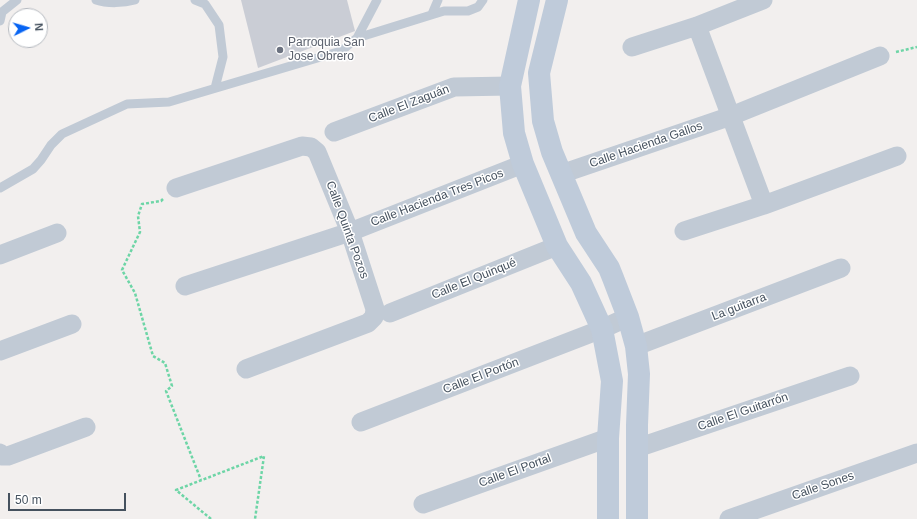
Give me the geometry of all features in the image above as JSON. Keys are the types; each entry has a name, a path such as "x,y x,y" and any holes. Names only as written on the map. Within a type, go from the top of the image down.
{"street":[{"path":"529,0 510,86 514,133 523,164 557,246 584,290 602,329 612,381 608,438 608,519"},
{"path":"557,0 539,73 543,120 552,152 586,233 614,278 628,317 636,346 639,374 637,519"},
{"path":"632,47 697,26 764,0"},
{"path":"697,26 764,205"},
{"name":"Calle Hacienda Gallos","path":"561,174 731,116 880,56"},
{"name":"Calle El Zaguán","path":"334,132 454,87 510,86"},
{"name":"Calle Quinta Pozos","path":"176,188 302,146 311,146 317,152 350,232 375,309 382,315"},
{"path":"684,231 764,205 897,156"},
{"name":"Calle Hacienda Tres Picos","path":"185,286 350,232 523,164"},
{"path":"0,255 57,233"},
{"name":"Calle El Quinqué","path":"246,369 368,323 382,315 557,246"},
{"name":"La guitarra","path":"636,346 841,268"},
{"path":"584,290 614,278"},
{"name":"Calle El Portón","path":"361,422 602,329 628,317"},
{"path":"0,351 72,324"},
{"name":"Calle El Guitarrón","path":"637,448 850,376"},
{"path":"1,454 8,456 86,427"},
{"name":"Calle El Portal","path":"423,504 608,438"},
{"name":"Calle Sones","path":"729,519 917,452"}],"lane":[{"path":"0,21 2,12 17,0"},
{"path":"96,0 102,2 128,2 135,0"},
{"path":"195,0 205,4 219,25 223,57 215,88"},
{"path":"357,38 377,0"},
{"path":"432,14 438,0"},
{"path":"0,188 33,169 51,145 62,134 127,104 169,102 341,51 357,38 432,14 444,11 468,12 478,7 483,0"}],"path":[{"path":"880,56 917,47"},
{"path":"176,188 161,201 142,204 138,216 140,232 122,270 135,293 153,356 165,363 172,386 166,391 201,480"},
{"path":"211,519 176,490 264,456 255,519"}],"building":[{"name":"Parroquia San Jose Obrero","path":"241,0 347,0 355,31 258,68"}],"place":[{"name":"Parroquia San Jose Obrero","path":"280,50"}]}
